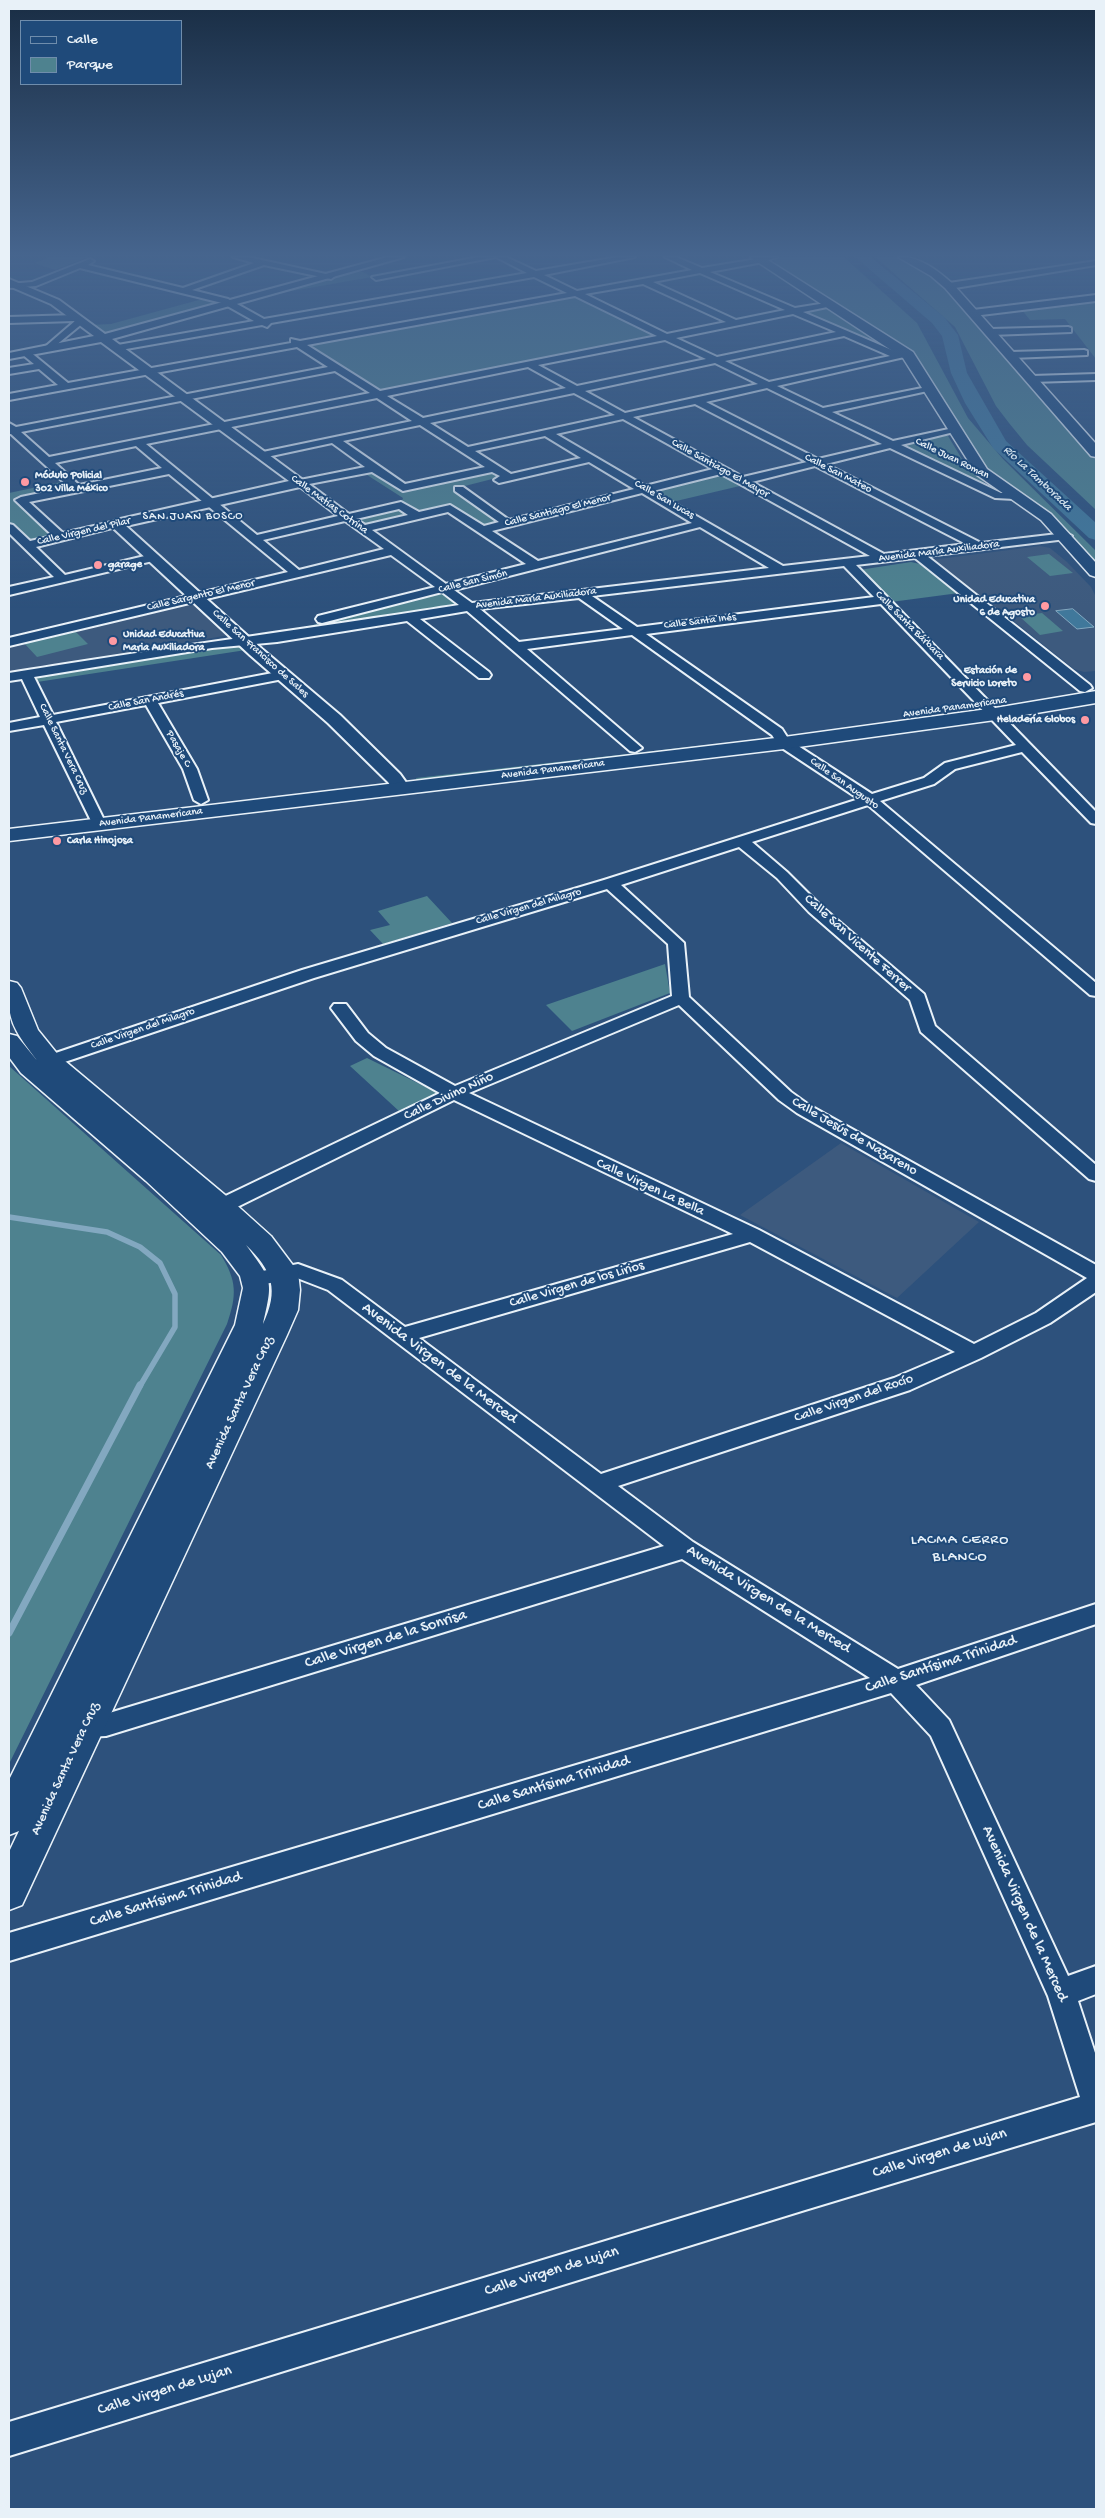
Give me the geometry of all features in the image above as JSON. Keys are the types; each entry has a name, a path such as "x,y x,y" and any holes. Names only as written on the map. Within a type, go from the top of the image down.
{"main road":[{"path":"919,375 930,388 954,430 982,472 1046,516 1066,536 1096,572"},
{"path":"1028,375 1094,447"},
{"name":"Avenida Panamericana","path":"9,823 96,819 780,737 990,709 1093,691"},
{"name":"Avenida Panamericana","path":"9,835 201,800 398,783 635,748 780,737"},
{"name":"Avenida Santa Vera Cruz","path":"9,988 40,1065 155,1175 232,1245 246,1263 269,1276 286,1290 284,1310 9,1892"},
{"name":"Avenida Santa Vera Cruz","path":"9,1041 222,1206 261,1243 269,1276"},
{"name":"Avenida Santa Vera Cruz","path":"9,1818 249,1325 257,1288 269,1276"}],"street":[{"path":"51,375 66,387"},
{"path":"9,397 133,375"},
{"name":"Calle Matías Cotrina","path":"150,375 470,607 518,646 635,748"},
{"path":"10,429 304,375"},
{"path":"347,375 510,478"},
{"path":"47,462 478,375"},
{"name":"Calle Santiago El Mayor","path":"549,375 884,559"},
{"path":"262,455 643,375"},
{"name":"Calle Juan Roman","path":"747,375 991,492 1000,496 1015,496"},
{"path":"467,450 817,375"},
{"path":"1032,379 1096,377"},
{"path":"822,411 930,388"},
{"name":"Calle San Mateo","path":"695,400 980,547"},
{"path":"10,429 77,489"},
{"path":"742,481 954,430"},
{"name":"Calle San Lucas","path":"545,432 781,570"},
{"path":"334,440 403,488 494,468"},
{"path":"138,443 296,573"},
{"path":"507,523 459,489 590,459"},
{"name":"Calle Virgen del Pilar","path":"28,545 374,468"},
{"path":"61,537 21,500 170,470"},
{"name":"Calle Santiago El Menor","path":"481,530 723,470"},
{"path":"18,489 66,479"},
{"path":"254,539 401,505 418,516"},
{"path":"362,529 450,508 536,566"},
{"name":"Calle San Francisco de Sales","path":"116,524 242,640 334,719 398,783"},
{"name":"Calle San Simón","path":"242,640 704,524"},
{"name":"Calle Virgen del Pilar","path":"9,527 63,579"},
{"name":"Avenida María Auxiliadora","path":"9,677 242,640 277,638 470,607 1066,536"},
{"name":"Calle Sargento El Menor","path":"9,642 392,550"},
{"path":"919,555 1093,691"},
{"path":"9,591 153,558"},
{"name":"Calle Santa Bárbara","path":"847,562 882,600 1027,746 1096,820"},
{"name":"Calle San Augusto","path":"580,593 635,630 780,737 869,799 1096,992"},
{"name":"Calle Santa Inés","path":"518,646 882,600"},
{"path":"410,617 484,675"},
{"name":"Calle Santa Vera Cruz","path":"26,674 96,819"},
{"name":"Calle San Andrés","path":"9,728 283,675"},
{"name":"Pasaje C","path":"150,700 190,769 201,800"},
{"name":"Calle Virgen del Milagro","path":"40,1065 308,974 610,883 929,781 950,766 1027,746"},
{"name":"Calle San Vicente Ferrer","path":"740,840 782,875 815,909 918,998 927,1028 1096,1174"},
{"path":"610,883 676,944 681,998"},
{"name":"Calle Divino Niño","path":"222,1206 454,1093 681,998"},
{"name":"Calle Jesús de Nazareno","path":"681,998 785,1096 803,1109 1096,1274"},
{"name":"Calle Virgen La Bella","path":"340,1008 362,1037 380,1052 454,1093 752,1235 974,1353"},
{"name":"Calle Virgen de los Lirios","path":"402,1335 752,1235"},
{"name":"Avenida Virgen de la Merced","path":"269,1276 298,1271 335,1285 685,1550 896,1681 940,1728 1061,1993 1096,2100"},
{"name":"Calle Virgen del Rocío","path":"597,1484 902,1384 974,1353 1043,1318 1096,1282"},
{"name":"Calle Virgen de la Sonrisa","path":"86,1726 106,1724 685,1550"},
{"name":"Calle Santísima Trinidad","path":"9,1947 896,1681 1096,1614"},
{"path":"1061,1993 1096,1980"},
{"name":"Calle Virgen de Lujan","path":"9,2439 796,2197 1096,2107"}],"shaded area":[{"name":"Unidad Educativa 6 de Agosto","path":"1040,546 1050,548 1067,562 1091,587 1096,597 1096,671 1084,672 1074,669 1006,615 931,560"},
{"name":"Unidad Educativa Maria Auxiliadora","path":"186,603 193,603 229,635 9,674 9,645"},
{"path":"1073,609 1094,627 1077,629 1056,611"},
{"path":"841,1143 979,1222 897,1298 740,1215"}],"green space":[{"path":"355,375 463,375 383,391"},
{"path":"928,375 945,375 968,418 1003,459 1096,551 1096,562 1056,518 1003,483 985,465"},
{"path":"980,375 1021,375 1096,460 1096,510 1027,445 996,406"},
{"path":"943,435 948,436 965,464 991,489 903,446"},
{"path":"491,471 500,477 457,488 500,522 484,526 454,507 421,513 398,503 403,498 364,473 375,472 399,488"},
{"path":"723,474 744,485 672,502 655,492"},
{"path":"61,482 68,488 20,504 52,537 29,542 9,524 9,493"},
{"path":"398,507 411,515 362,527 350,519"},
{"path":"1049,554 1073,573 1050,576 1027,557"},
{"path":"911,562 920,564 959,593 891,602 859,570"},
{"path":"444,593 458,604 289,631"},
{"path":"1042,613 1063,631 1040,635 1019,616"},
{"path":"74,630 88,644 37,657 24,643"},
{"path":"238,642 246,650 37,682 34,677"},
{"path":"768,738 770,740 417,781 416,778"},
{"path":"427,896 452,923 383,944 370,930 390,925 378,911"},
{"path":"665,964 670,993 572,1031 546,1005"},
{"path":"367,1058 438,1093 400,1112 350,1066"},
{"path":"9,1066 221,1255 233,1281 234,1296 227,1324 9,1764"}],"waterway":[{"name":"Río La Tamborada","path":"960,375 974,403 999,444 1096,534"},
{"path":"9,1217 107,1232 140,1247 160,1263 175,1294 175,1327 140,1386"},
{"path":"9,1633 140,1385"}],"place":[{"name":"Módulo Policial 302 Villa México","path":"25,482"},
{"name":"garage","path":"98,565"},
{"name":"Unidad Educativa 6 de Agosto","path":"1045,606"},
{"name":"Unidad Educativa Maria Auxiliadora","path":"113,641"},
{"name":"Estación de Servicio Loreto","path":"1027,677"},
{"name":"Heladería Globos","path":"1085,720"},
{"name":"Carla Hinojosa","path":"57,841"}],"district":[{"name":"SAN JUAN BOSCO","path":"193,517"},
{"name":"LACMA CERRO BLANCO","path":"960,1550"}]}
